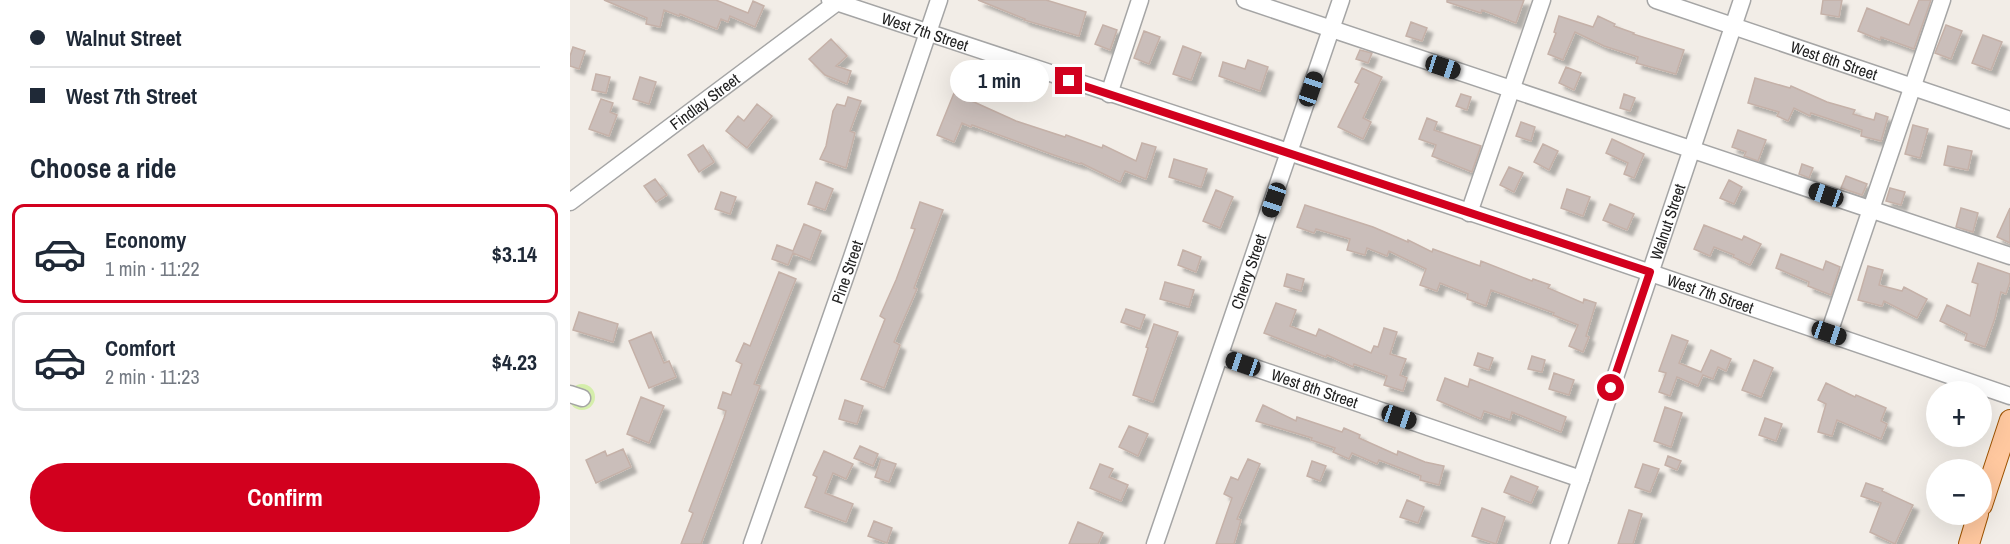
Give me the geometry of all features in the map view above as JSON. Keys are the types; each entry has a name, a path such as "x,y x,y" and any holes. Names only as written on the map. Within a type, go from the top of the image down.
{"main road":[{"path":"1992,475 2010,420"},
{"path":"1969,544 1975,525"}],"street":[{"name":"Pine Street","path":"752,544 939,0"},
{"path":"1109,94 1140,0"},
{"path":"1245,0 2010,256"},
{"name":"Cherry Street","path":"1155,544 1341,0"},
{"path":"1469,213 1542,0"},
{"name":"West 6th Street","path":"1656,0 2010,120"},
{"name":"Walnut Street","path":"1559,544 1742,0"},
{"path":"1829,333 1942,0"},
{"name":"West 7th Street","path":"836,1 1289,154 1650,272 2010,396"},
{"name":"Findlay Street","path":"570,202 836,1"},
{"name":"West 8th Street","path":"1220,356 1581,479"}],"green space":[{"path":"577,385 587,385 594,392 594,402 587,409 577,409 570,402 570,392"}],"building":[{"path":"604,0 716,0 748,13 753,1 764,6 755,27 730,16 728,22 721,19 717,29 664,10 660,27 646,24 647,18"},
{"path":"978,0 1046,0 1086,12 1079,36 1024,20"},
{"path":"1447,0 1524,0 1516,23 1482,10 1481,13 1447,2"},
{"path":"1823,0 1842,0 1839,17 1821,14"},
{"path":"1919,0 1931,0 1914,49 1881,37 1880,40 1858,31 1867,8 1909,25"},
{"path":"1559,16 1593,27 1598,16 1633,34 1684,50 1676,74 1636,63 1638,57 1604,46 1575,32 1563,60 1548,54 1556,33 1554,32"},
{"path":"1411,22 1427,28 1422,41 1406,36"},
{"path":"1103,25 1117,30 1110,50 1095,44"},
{"path":"1946,25 1962,31 1951,59 1935,53"},
{"path":"1144,31 1160,37 1149,64 1134,58"},
{"path":"1983,35 2002,42 1991,70 1972,63"},
{"path":"831,39 847,56 836,66 851,71 847,84 825,75 809,59"},
{"path":"1183,46 1201,53 1191,80 1173,74"},
{"path":"573,47 585,51 579,69 570,66"},
{"path":"1360,50 1372,53 1368,63 1356,59"},
{"path":"1248,60 1268,67 1260,91 1219,76 1223,62 1245,69"},
{"path":"1566,67 1581,73 1574,90 1559,83"},
{"path":"1362,68 1382,77 1363,118 1371,122 1363,139 1338,127 1359,84 1355,82"},
{"path":"596,74 610,77 606,93 592,90"},
{"path":"640,77 656,82 649,104 633,99"},
{"path":"1755,78 1790,88 1791,86 1827,102 1855,110 1853,114 1874,120 1876,113 1888,117 1881,141 1861,136 1862,130 1811,113 1810,116 1794,108 1788,121 1777,116 1779,112 1748,103"},
{"path":"954,93 1016,121 1102,148 1103,145 1136,161 1142,143 1156,147 1146,179 1125,171 1120,182 1081,163 972,125 971,127 962,123 954,142 937,135"},
{"path":"1461,94 1471,97 1467,110 1456,106"},
{"path":"1624,94 1635,98 1630,111 1620,108"},
{"path":"848,97 861,101 850,131 855,133 846,168 820,159 826,146 833,111 837,104 845,106"},
{"path":"601,99 613,103 610,112 617,115 609,136 589,129"},
{"path":"757,104 772,116 747,148 726,131 738,116 744,121"},
{"path":"1427,118 1437,122 1434,130 1481,146 1472,172 1432,156 1436,145 1419,139"},
{"path":"1521,122 1535,127 1531,141 1516,136"},
{"path":"1913,125 1928,129 1920,158 1905,154"},
{"path":"1738,130 1766,140 1758,161 1744,156 1746,152 1732,147"},
{"path":"1612,139 1644,154 1634,178 1624,174 1628,163 1606,153"},
{"path":"1543,144 1558,151 1549,170 1534,162"},
{"path":"703,145 714,162 699,172 688,155"},
{"path":"1948,146 1972,151 1968,170 1944,165"},
{"path":"1174,159 1207,169 1201,187 1169,177"},
{"path":"1802,164 1813,168 1809,178 1799,174"},
{"path":"1509,167 1523,173 1514,192 1500,185"},
{"path":"1846,176 1867,184 1862,195 1841,188"},
{"path":"655,179 667,195 656,202 644,186"},
{"path":"1729,180 1742,187 1734,204 1720,198"},
{"path":"816,182 833,189 825,210 808,204"},
{"path":"1890,188 1905,192 1901,205 1886,201"},
{"path":"1567,189 1590,197 1583,216 1561,208"},
{"path":"1216,190 1233,197 1220,228 1203,221"},
{"path":"721,192 736,197 730,214 715,209"},
{"path":"920,202 943,210 914,288 917,289 894,342 900,345 884,388 861,379 885,319 880,316 915,229 911,228"},
{"path":"1610,204 1634,214 1627,230 1603,220"},
{"path":"1305,205 1373,227 1432,252 1433,249 1480,266 1481,261 1532,281 1533,279 1550,285 1548,288 1583,303 1584,299 1596,303 1586,336 1589,337 1583,352 1569,346 1578,325 1553,315 1554,313 1491,290 1486,306 1467,299 1468,294 1440,283 1437,291 1420,285 1426,269 1389,251 1387,256 1367,248 1365,255 1347,250 1350,239 1316,229 1314,233 1297,227"},
{"path":"1961,208 1978,213 1973,232 1956,227"},
{"path":"2010,208 2010,243 1997,237"},
{"path":"804,224 821,231 810,260 793,253 788,265 772,259 777,245 793,251"},
{"path":"1704,225 1742,240 1744,236 1761,244 1750,265 1714,247 1710,256 1694,249"},
{"path":"1183,250 1201,257 1196,272 1178,265"},
{"path":"1781,254 1823,270 1826,261 1840,267 1831,295 1808,286 1809,282 1776,268"},
{"path":"1978,263 2010,274 2006,294 2001,292 1985,347 1965,340 1967,334 1940,321 1947,305 1970,316 1978,284 1972,282"},
{"path":"1868,266 1883,270 1879,285 1902,291 1904,287 1927,299 1917,318 1884,301 1882,306 1858,300"},
{"path":"779,272 796,279 754,384 760,386 701,544 681,544 693,513 689,511 726,411 718,408 723,392 731,395 742,364 736,361 744,343 750,346"},
{"path":"1287,274 1304,279 1301,291 1284,286"},
{"path":"1165,282 1194,290 1189,307 1160,299"},
{"path":"1276,303 1296,310 1290,326 1316,336 1319,329 1371,353 1374,346 1378,347 1384,328 1397,332 1390,354 1406,359 1400,375 1407,378 1403,391 1384,385 1387,376 1354,364 1353,367 1327,355 1326,357 1264,333"},
{"path":"1126,309 1145,315 1140,329 1121,322"},
{"path":"579,312 618,324 613,342 573,330"},
{"path":"1154,324 1178,332 1153,402 1133,395"},
{"path":"651,332 664,363 669,361 676,377 649,388 629,341"},
{"path":"1672,335 1688,341 1679,363 1701,372 1711,350 1731,359 1726,371 1718,367 1713,379 1703,375 1698,386 1677,377 1670,396 1659,392 1666,373 1659,371"},
{"path":"1478,353 1493,358 1489,370 1474,365"},
{"path":"1532,356 1545,360 1542,372 1528,369"},
{"path":"1754,360 1773,368 1761,397 1742,390"},
{"path":"1554,373 1574,380 1569,395 1549,389"},
{"path":"1445,378 1468,387 1470,379 1566,417 1561,432 1512,412 1510,420 1484,411 1481,419 1437,400"},
{"path":"1826,383 1886,408 1881,421 1887,424 1881,439 1837,420 1832,436 1818,432 1826,404 1818,400"},
{"path":"641,397 664,406 649,443 627,434"},
{"path":"845,400 863,406 857,424 839,419"},
{"path":"1263,405 1296,421 1297,417 1342,432 1344,428 1360,435 1359,438 1397,455 1398,451 1425,462 1444,466 1439,485 1420,480 1421,476 1379,460 1377,464 1352,453 1349,459 1333,452 1335,448 1311,440 1312,438 1256,421"},
{"path":"1665,407 1682,413 1671,447 1654,441"},
{"path":"1765,418 1782,424 1776,441 1759,435"},
{"path":"1129,426 1148,434 1138,456 1119,447"},
{"path":"860,446 878,454 873,466 854,458"},
{"path":"623,449 631,467 596,483 586,460 605,451 607,456"},
{"path":"824,451 853,464 846,479 833,473 825,493 853,504 846,522 805,507 817,477 813,475"},
{"path":"1668,456 1681,461 1677,470 1665,465"},
{"path":"881,459 896,464 889,482 875,477"},
{"path":"1248,459 1260,464 1237,519 1241,520 1234,544 1216,544 1232,498 1224,494 1231,477 1238,480"},
{"path":"1312,461 1326,466 1320,481 1307,476"},
{"path":"1100,464 1113,469 1109,477 1128,485 1121,501 1090,488"},
{"path":"1643,464 1659,469 1650,492 1635,487"},
{"path":"1511,476 1538,487 1531,503 1504,492"},
{"path":"1866,483 1913,505 1895,544 1870,532 1881,503 1861,496"},
{"path":"1407,500 1424,507 1418,523 1400,517"},
{"path":"1482,508 1505,517 1496,544 1472,536"},
{"path":"1629,510 1642,514 1633,544 1618,544"},
{"path":"874,521 892,528 887,543 868,536"},
{"path":"1078,522 1103,533 1098,544 1069,544"}],"route":[{"path":"1069,81 1650,272 1611,388"}]}
